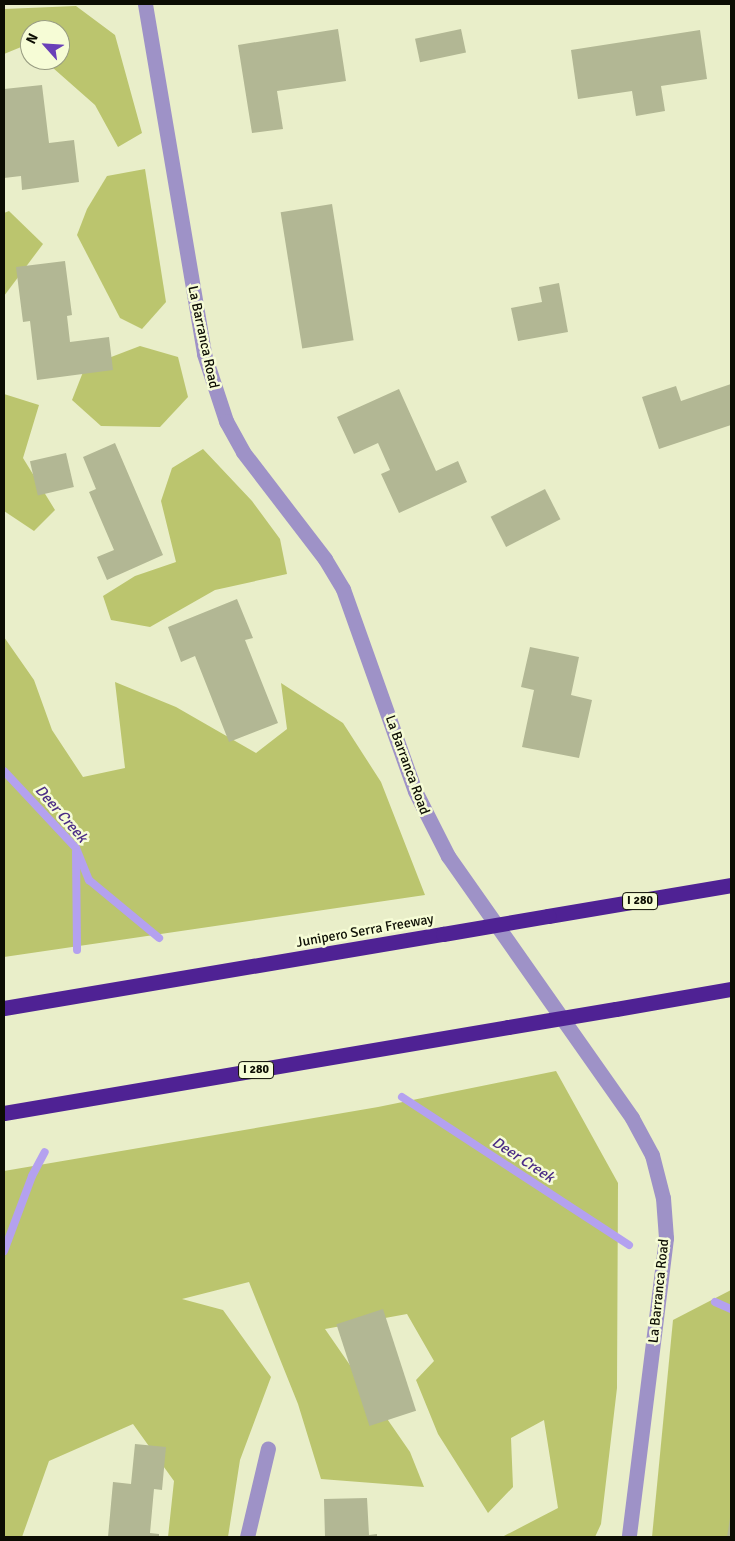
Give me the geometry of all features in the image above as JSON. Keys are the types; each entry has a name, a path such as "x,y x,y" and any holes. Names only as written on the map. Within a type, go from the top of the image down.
{"highway":[{"name":"Junipero Serra Freeway","path":"4,1008 731,885"},
{"name":"I 280","path":"4,1112 731,989"}],"street":[{"name":"La Barranca Road","path":"145,4 204,354 226,421 243,452 325,559 343,589 415,790 448,856 632,1118 652,1155 663,1198 666,1238 629,1537"},
{"path":"247,1537 268,1448"}],"green space":[{"path":"76,6 115,35 142,133 118,147 95,105 55,70 70,70 70,20 20,20 20,47 4,54 4,9"},
{"path":"145,169 166,302 142,329 120,318 77,235 87,209 107,176"},
{"path":"9,211 43,244 4,296 4,213"},
{"path":"140,346 178,357 188,397 160,427 101,426 72,400 85,367"},
{"path":"4,394 39,405 23,458 55,510 34,531 4,511"},
{"path":"203,449 252,501 280,539 287,574 215,590 150,627 111,620 103,596 135,576 176,562 161,501 172,468"},
{"path":"4,637 34,680 52,730 83,777 125,768 115,682 176,707 256,753 287,729 281,683 343,723 381,782 425,895 4,957"},
{"path":"556,1071 618,1183 617,1388 601,1524 595,1537 502,1537 558,1508 544,1420 511,1438 513,1487 488,1513 438,1434 416,1380 434,1361 407,1314 325,1329 410,1452 424,1487 321,1479 298,1404 249,1282 182,1299 223,1310 271,1377 240,1460 228,1537 168,1537 174,1481 133,1424 49,1461 22,1537 4,1537 4,1171 378,1107"},
{"path":"731,1290 731,1537 652,1537 673,1320"}],"building":[{"path":"338,29 346,81 277,91 283,129 252,133 238,45"},
{"path":"461,29 466,52 420,62 415,39"},
{"path":"700,30 707,79 661,86 665,111 636,116 632,91 578,99 571,50"},
{"path":"42,85 49,143 74,140 79,182 22,190 21,176 4,178 4,89"},
{"path":"332,204 354,340 302,348 281,212"},
{"path":"65,261 72,315 67,316 70,342 109,337 113,370 37,380 30,321 23,322 16,267"},
{"path":"559,283 568,332 518,341 511,308 542,302 539,287"},
{"path":"731,384 731,425 659,449 642,397 676,386 681,401"},
{"path":"399,389 436,471 458,461 467,482 399,513 381,474 390,470 378,443 354,454 337,417"},
{"path":"115,443 163,555 107,580 97,557 114,550 89,492 96,489 83,457"},
{"path":"66,453 74,487 38,495 30,461"},
{"path":"545,489 560,519 506,547 491,517"},
{"path":"237,599 253,638 245,640 278,723 229,742 195,656 181,662 168,627"},
{"path":"530,647 579,657 571,695 592,700 579,758 522,747 534,690 521,687"},
{"path":"383,1309 416,1411 369,1426 336,1324"},
{"path":"135,1444 166,1447 162,1490 154,1489 150,1533 159,1534 159,1537 108,1537 113,1482 131,1484"},
{"path":"367,1498 369,1535 377,1534 377,1537 325,1537 324,1499"},
{"path":"730,1518 731,1537 727,1537"}],"waterway":[{"name":"Deer Creek","path":"4,771 76,848 89,880 159,938"},
{"path":"76,852 77,950"},
{"name":"Deer Creek","path":"402,1097 629,1245"},
{"path":"4,1251 32,1176 45,1152"},
{"name":"Deer Creek","path":"715,1302 731,1309"}]}
